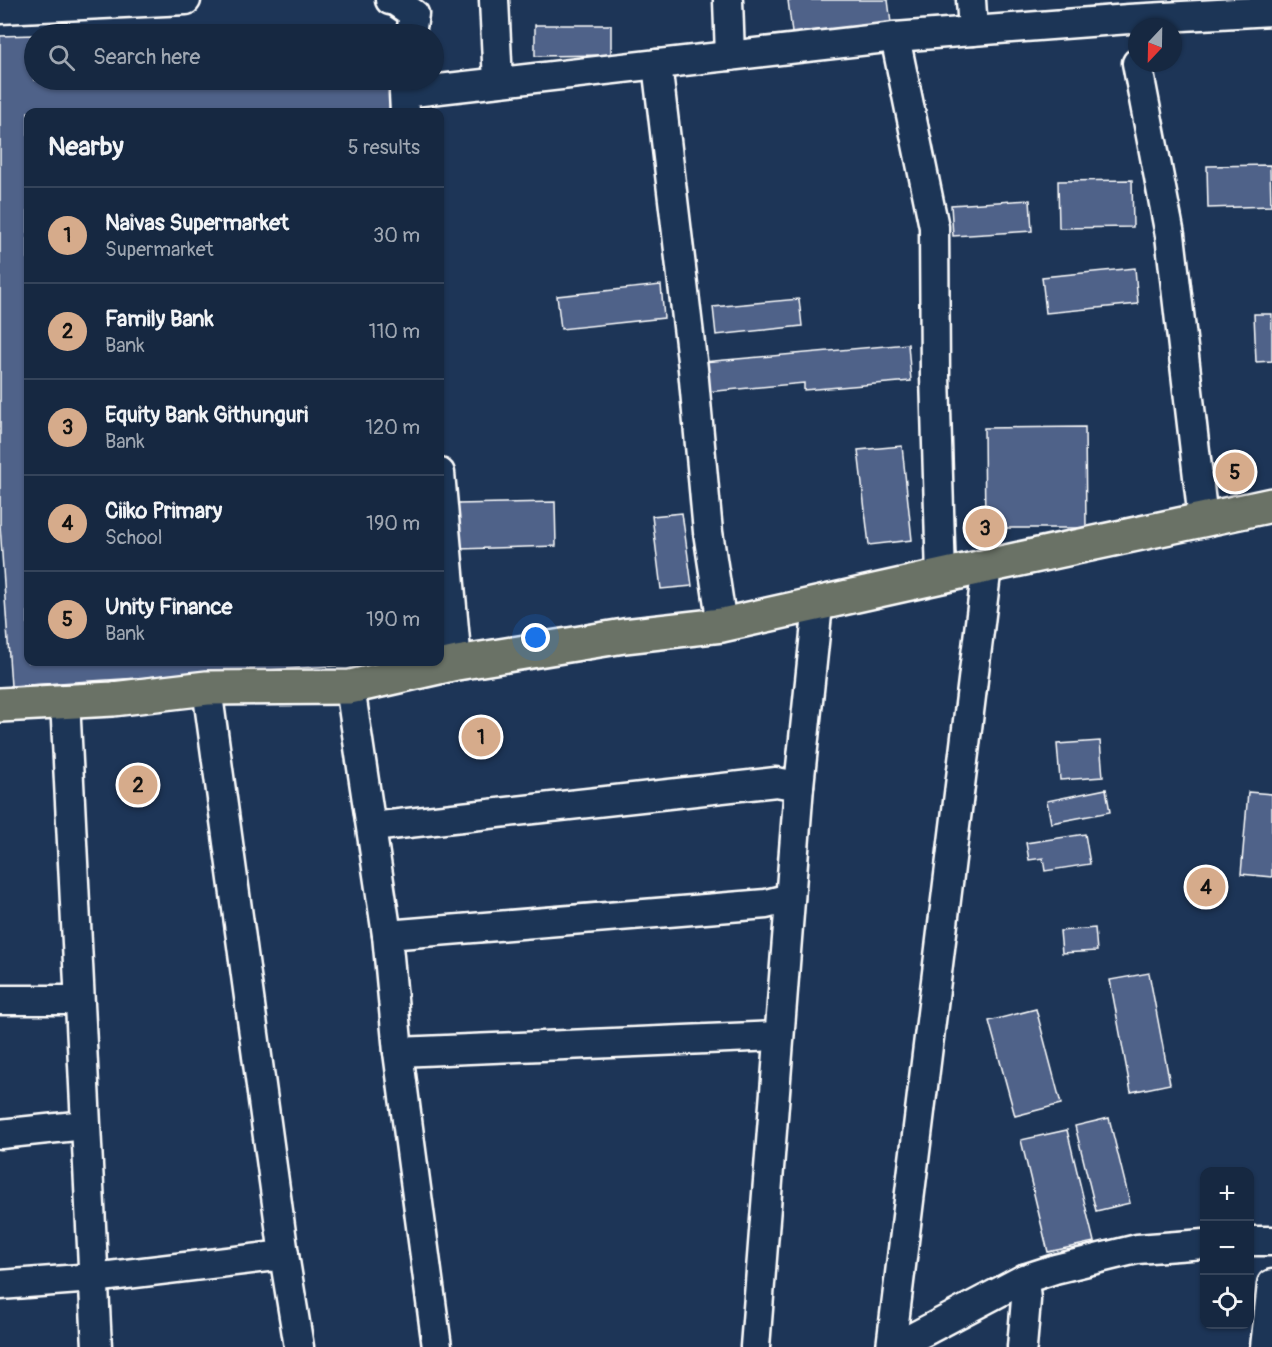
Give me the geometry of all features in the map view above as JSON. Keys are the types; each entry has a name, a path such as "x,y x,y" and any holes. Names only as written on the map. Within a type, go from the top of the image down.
{"main road":[{"path":"0,705 113,699 207,688 350,687 458,663 624,636 722,625 1272,505"}],"street":[{"path":"0,9 186,0"},
{"path":"390,0 414,14 412,24"},
{"path":"494,0 498,82"},
{"path":"728,0 729,56"},
{"path":"971,0 973,31"},
{"path":"1147,18 1272,11"},
{"path":"444,90 895,37 1128,19"},
{"path":"895,37 934,227 934,376 941,576"},
{"path":"657,64 693,369 708,532 722,625"},
{"path":"1139,72 1170,235 1203,520"},
{"path":"405,95 441,90"},
{"path":"444,515 458,663"},
{"path":"893,1347 987,566"},
{"path":"755,1347 799,786 818,605"},
{"path":"350,687 387,935 398,1052 436,1347"},
{"path":"207,688 284,1255 299,1347"},
{"path":"64,701 96,1347"},
{"path":"372,827 776,782 799,786"},
{"path":"387,935 766,904 790,898"},
{"path":"0,1000 79,1000"},
{"path":"398,1052 778,1036"},
{"path":"0,1134 84,1125"},
{"path":"1254,1241 1272,1241"},
{"path":"893,1347 1024,1279 1137,1249 1200,1244"},
{"path":"0,1285 93,1278 284,1255"},
{"path":"1022,1347 1026,1300 1024,1279"},
{"path":"1265,1347 1272,1284"}],"building":[{"path":"788,0 888,0 891,23 792,33"},
{"path":"535,25 611,25 611,55 535,56"},
{"path":"24,35 24,90 389,90 391,108 24,108 24,666 334,666 11,686 0,525 0,36"},
{"path":"1270,165 1271,206 1208,208 1207,166"},
{"path":"1132,180 1133,227 1059,228 1058,181"},
{"path":"1030,200 1032,231 953,236 951,205"},
{"path":"1135,268 1138,304 1046,313 1042,277"},
{"path":"661,285 664,318 561,329 557,296"},
{"path":"799,299 802,326 716,335 713,307"},
{"path":"1254,314 1272,314 1272,361 1256,362"},
{"path":"908,344 911,381 804,390 804,383 706,392 703,362"},
{"path":"1085,427 1086,528 985,528 984,428"},
{"path":"902,446 912,540 869,545 858,450"},
{"path":"555,502 556,546 459,549 457,504"},
{"path":"682,513 692,586 661,589 652,516"},
{"path":"1100,741 1103,777 1060,780 1057,744"},
{"path":"1106,789 1110,812 1051,823 1047,801"},
{"path":"1248,792 1272,794 1272,877 1241,874"},
{"path":"1085,834 1090,864 1045,871 1043,858 1029,860 1026,843"},
{"path":"1095,928 1097,951 1062,953 1060,931"},
{"path":"1149,973 1170,1084 1131,1092 1110,980"},
{"path":"1036,1009 1061,1104 1015,1116 989,1021"},
{"path":"1109,1118 1130,1203 1096,1211 1075,1126"},
{"path":"1067,1130 1094,1242 1048,1252 1021,1140"}],"place":[{"name":"Unity Finance","path":"1235,472"},
{"name":"Equity Bank Githunguri","path":"985,528"},
{"name":"Naivas Supermarket","path":"481,737"},
{"name":"Family Bank","path":"138,785"},
{"name":"Ciiko Primary","path":"1206,887"}]}
